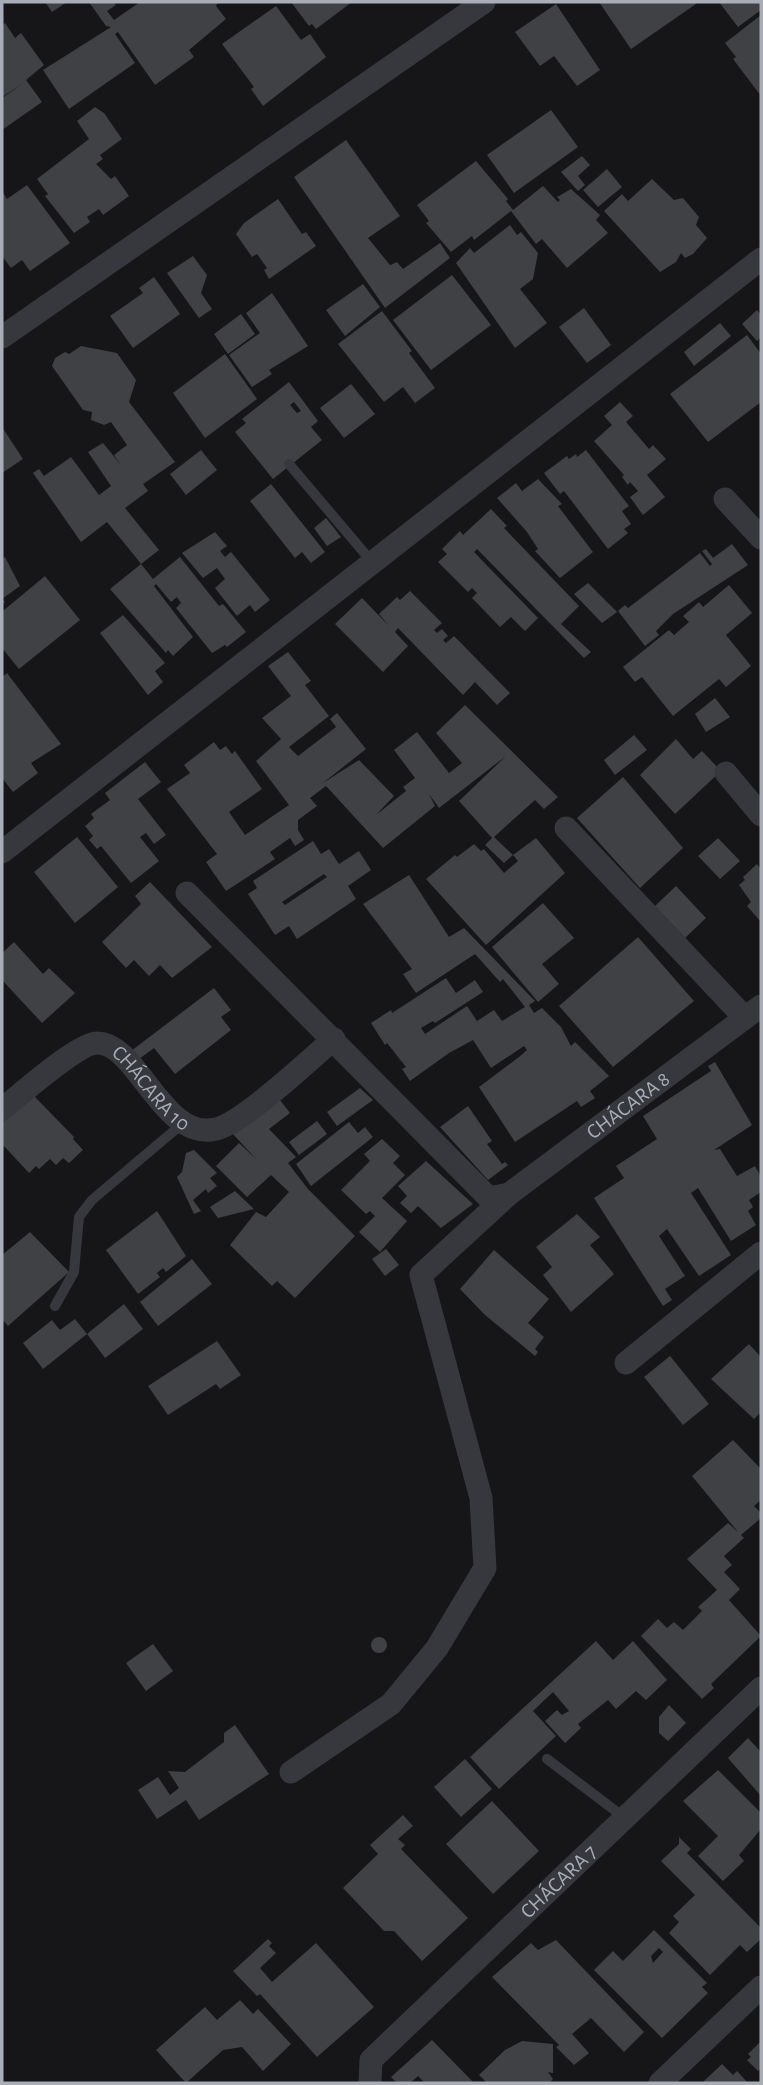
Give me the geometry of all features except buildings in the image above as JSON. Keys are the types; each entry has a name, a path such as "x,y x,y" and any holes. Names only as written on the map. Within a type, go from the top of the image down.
{"street":[{"path":"2,337 484,2"},
{"path":"2,852 761,259"},
{"path":"725,499 761,538"},
{"path":"726,773 761,815"},
{"path":"566,828 753,1012"},
{"path":"187,893 334,1039 482,1194 501,1196"},
{"name":"CHÁCARA 8","path":"291,1772 391,1704 437,1648 485,1568 481,1498 421,1275 501,1196 753,1012"},
{"name":"CHÁCARA 10","path":"2,1109 74,1054 98,1043 126,1060 182,1124 205,1131 219,1129 255,1105 334,1039"},
{"path":"626,1363 761,1253"},
{"name":"CHÁCARA 7","path":"370,2083 372,2060 761,1688"},
{"path":"660,2083 761,1987"}],"lane":[{"path":"289,464 372,562"},
{"path":"55,1306 74,1272 79,1217 92,1200 182,1124"},
{"path":"547,1759 625,1818"}]}
